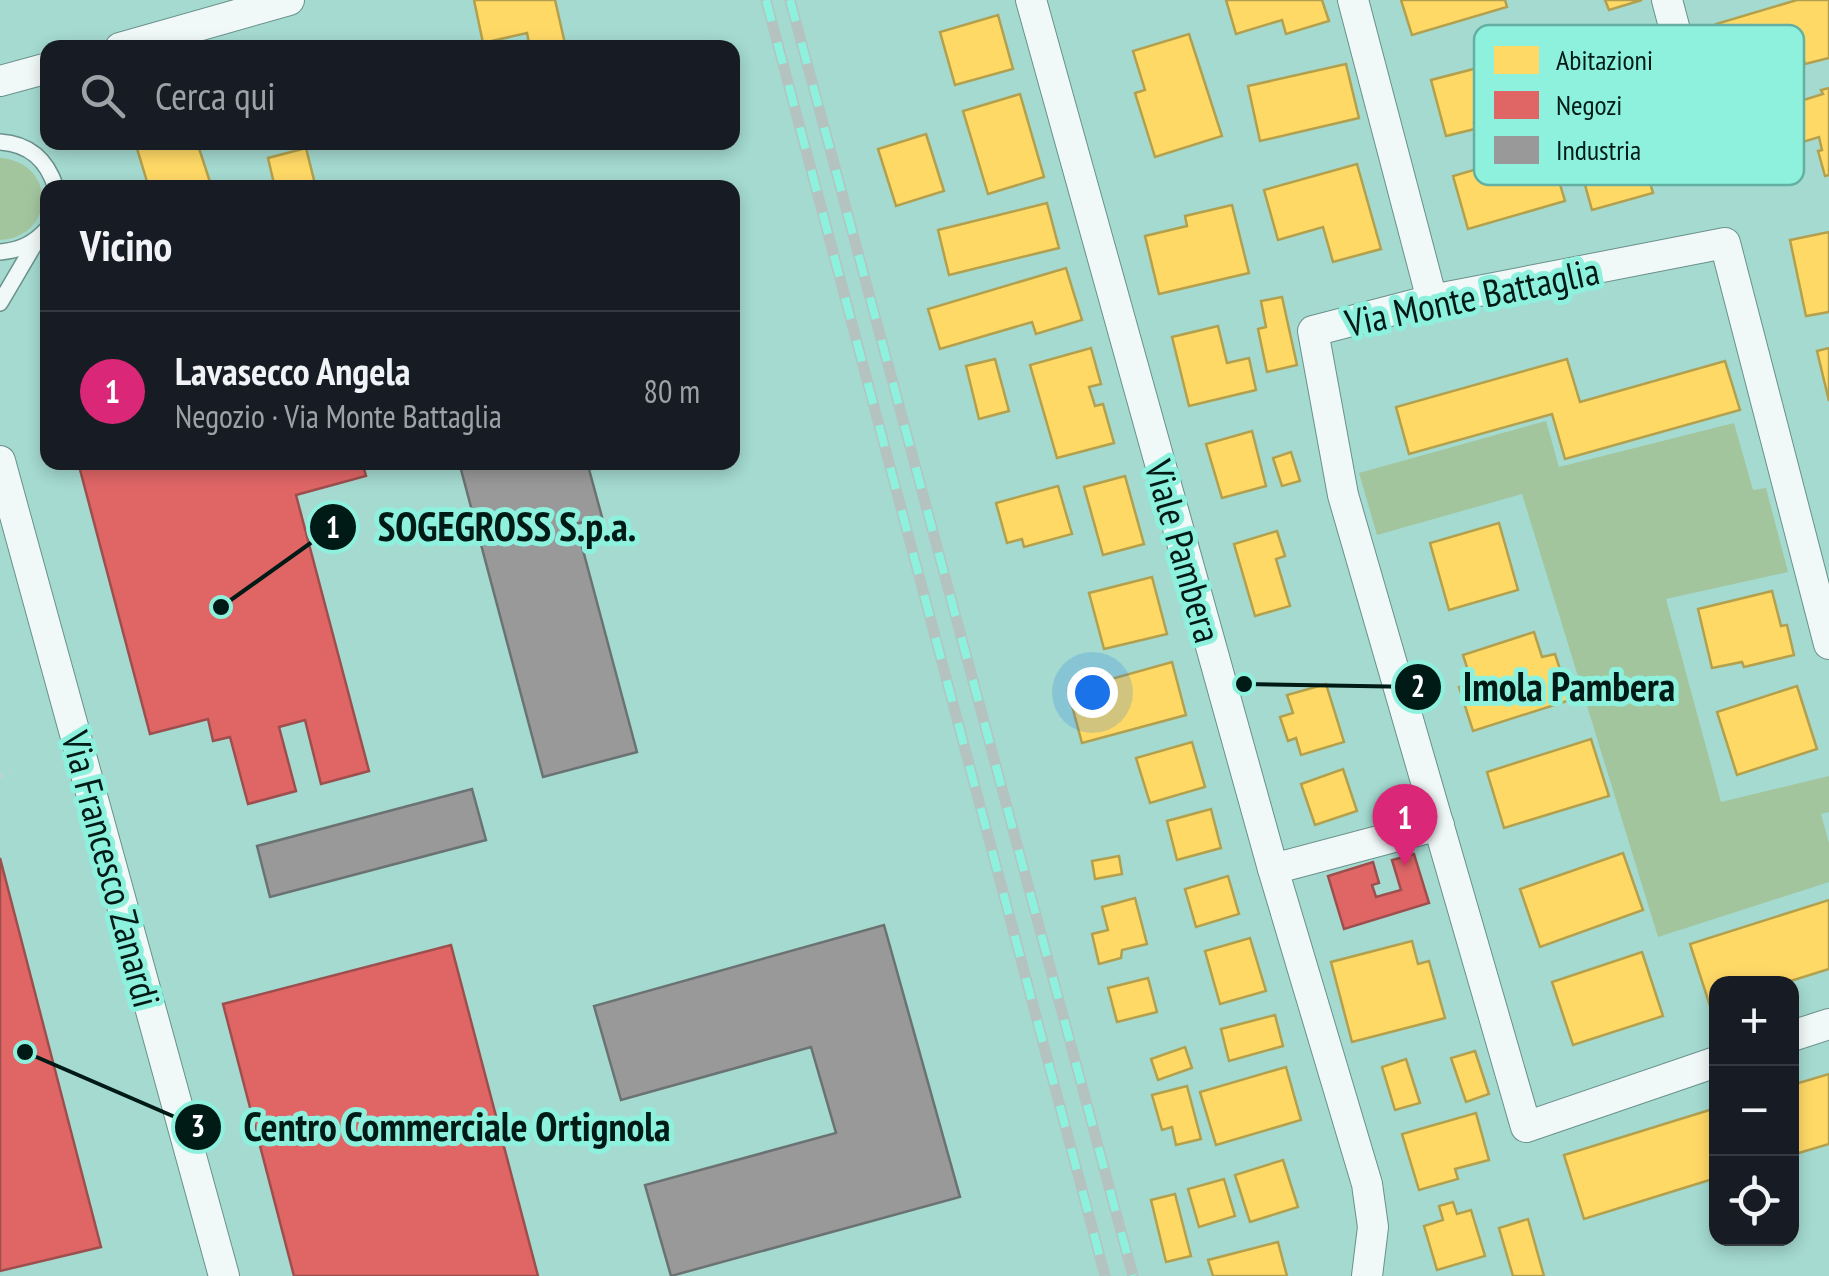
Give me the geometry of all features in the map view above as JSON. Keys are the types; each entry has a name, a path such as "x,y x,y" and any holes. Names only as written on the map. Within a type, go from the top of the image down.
{"street":[{"path":"148,40 289,0"},
{"name":"Viale Pambera","path":"1031,0 1273,868 1367,1184 1374,1228 1368,1276"},
{"path":"1352,0 1432,300"},
{"path":"1667,0 1674,25"},
{"path":"0,82 40,70"},
{"name":"Via Monte Battaglia","path":"1709,1064 1526,1127 1343,495 1313,331 1432,300 1725,243 1829,644"},
{"name":"Via Francesco Zanardi","path":"0,461 224,1276"},
{"path":"1273,868 1439,825"},
{"path":"1799,1034 1829,1024"}],"lane":[{"path":"0,142 30,149 44,161 52,180"},
{"path":"0,252 16,250 40,235"},
{"path":"0,303 40,237"}],"path":[{"path":"0,776 11,773"}],"green space":[{"path":"0,158 19,163 32,172 40,185 40,214 18,236 0,240"},
{"path":"1546,421 1559,467 1734,423 1753,490 1766,488 1788,572 1666,599 1721,802 1829,776 1829,812 1821,814 1829,843 1829,882 1658,937 1522,494 1377,535 1359,473"}],"building: Abitazioni":[{"path":"474,0 555,0 564,40 528,40 527,33 482,40"},
{"path":"1226,0 1322,0 1329,21 1286,34 1282,20 1236,34"},
{"path":"1401,0 1505,0 1507,7 1412,35"},
{"path":"1605,0 1642,0 1609,10"},
{"path":"1797,0 1829,0 1829,58 1805,64 1804,25 1716,24"},
{"path":"998,15 1013,69 955,85 940,32"},
{"path":"1189,34 1222,136 1155,157 1135,93 1145,90 1133,51"},
{"path":"1346,64 1359,118 1260,141 1248,86"},
{"path":"1474,69 1474,129 1446,136 1431,80"},
{"path":"1829,88 1829,175 1825,176 1818,151 1822,150 1819,137 1804,142 1804,100 1823,94 1821,90"},
{"path":"1020,94 1044,177 988,194 963,111"},
{"path":"926,134 944,191 896,206 878,149"},
{"path":"137,150 200,150 209,180 147,180"},
{"path":"306,150 314,180 273,180 268,158"},
{"path":"1357,164 1381,249 1333,262 1323,227 1278,240 1264,190"},
{"path":"1474,170 1474,185 1560,185 1565,201 1468,229 1453,176"},
{"path":"1585,185 1651,185 1653,193 1592,210"},
{"path":"1047,203 1059,248 949,275 938,230"},
{"path":"1232,205 1249,273 1159,294 1145,236 1187,226 1185,216"},
{"path":"1829,232 1829,312 1806,316 1790,240"},
{"path":"1066,268 1082,320 1036,334 1032,322 940,349 928,309"},
{"path":"1282,297 1297,365 1267,372 1258,329 1266,327 1261,301"},
{"path":"1218,326 1227,363 1249,358 1256,390 1189,406 1172,337"},
{"path":"1091,348 1101,384 1089,387 1095,406 1103,404 1114,443 1057,458 1030,365"},
{"path":"1829,348 1829,401 1817,351"},
{"path":"995,359 1009,411 979,419 966,366"},
{"path":"1567,359 1580,402 1725,361 1740,410 1565,459 1552,414 1409,454 1396,407"},
{"path":"1252,431 1266,486 1222,498 1206,444"},
{"path":"1291,452 1300,481 1282,486 1273,458"},
{"path":"1125,476 1144,544 1103,555 1084,487"},
{"path":"1058,486 1072,534 1024,547 1022,539 1007,543 996,503"},
{"path":"1499,523 1518,590 1449,610 1430,543"},
{"path":"1277,531 1285,556 1276,559 1290,606 1255,616 1234,544"},
{"path":"1152,577 1167,634 1104,649 1089,593"},
{"path":"1772,591 1781,626 1787,625 1794,655 1744,667 1742,662 1712,668 1698,609"},
{"path":"1534,632 1542,657 1555,654 1570,700 1473,731 1459,687 1472,683 1463,655"},
{"path":"1172,662 1186,715 1082,743 1068,691"},
{"path":"1326,684 1344,742 1301,755 1296,738 1288,741 1280,717 1293,713 1287,695"},
{"path":"1797,686 1817,749 1737,775 1717,712"},
{"path":"1591,739 1609,796 1504,828 1487,772"},
{"path":"1192,742 1205,787 1150,803 1136,758"},
{"path":"1343,769 1357,811 1315,825 1301,784"},
{"path":"1211,809 1221,848 1177,860 1167,821"},
{"path":"1623,853 1643,910 1540,947 1520,889"},
{"path":"1119,856 1122,874 1095,879 1092,861"},
{"path":"1228,876 1239,914 1196,927 1185,889"},
{"path":"1135,898 1147,944 1122,950 1121,958 1099,964 1092,934 1108,930 1102,907"},
{"path":"1829,900 1829,969 1799,978 1709,976 1709,1003 1690,944"},
{"path":"1250,938 1266,991 1220,1004 1205,951"},
{"path":"1412,941 1418,964 1429,961 1445,1018 1352,1042 1331,962"},
{"path":"1642,952 1663,1016 1573,1045 1552,982"},
{"path":"1148,978 1157,1012 1117,1022 1108,988"},
{"path":"1275,1015 1283,1046 1229,1061 1221,1029"},
{"path":"1185,1047 1192,1068 1158,1080 1151,1059"},
{"path":"1475,1051 1489,1094 1466,1102 1451,1058"},
{"path":"1406,1059 1420,1103 1395,1110 1382,1067"},
{"path":"1286,1067 1301,1120 1216,1145 1200,1092"},
{"path":"1829,1074 1829,1144 1799,1153 1799,1083"},
{"path":"1187,1086 1201,1139 1176,1145 1172,1127 1162,1130 1152,1095"},
{"path":"1709,1110 1709,1180 1584,1219 1564,1155"},
{"path":"1476,1113 1489,1160 1455,1169 1458,1179 1419,1190 1402,1134"},
{"path":"1283,1160 1298,1207 1250,1222 1235,1175"},
{"path":"1224,1179 1235,1216 1199,1227 1188,1189"},
{"path":"1175,1194 1191,1256 1166,1262 1151,1200"},
{"path":"1453,1202 1457,1214 1471,1210 1485,1256 1437,1270 1424,1226 1443,1220 1439,1206"},
{"path":"1528,1219 1544,1276 1513,1276 1499,1228"},
{"path":"1278,1242 1287,1276 1213,1276 1208,1260"}],"building: Negozi":[{"path":"80,470 364,470 366,476 296,495 369,771 321,784 305,720 279,727 296,791 248,804 230,737 213,741 208,719 150,734"},
{"path":"1414,854 1429,903 1344,929 1328,876 1373,862 1379,883 1372,885 1376,897 1401,890 1392,860"},
{"path":"0,858 101,1247 0,1271"},
{"path":"451,945 538,1276 294,1276 223,1004"}],"building: Industria":[{"path":"461,470 589,470 602,517 576,524 637,752 543,777"},
{"path":"472,789 486,840 270,897 257,846"},
{"path":"884,925 960,1197 671,1276 645,1185 836,1133 811,1047 621,1100 594,1006"}],"railway":[{"path":"766,0 1105,1276"},
{"path":"790,0 1133,1276"}],"place":[{"name":"SOGEGROSS S.p.a.","path":"221,607"},
{"name":"Imola Pambera","path":"1244,684"},
{"name":"Lavasecco Angela","path":"1405,866"},
{"name":"Centro Commerciale Ortignola","path":"25,1052"}]}
